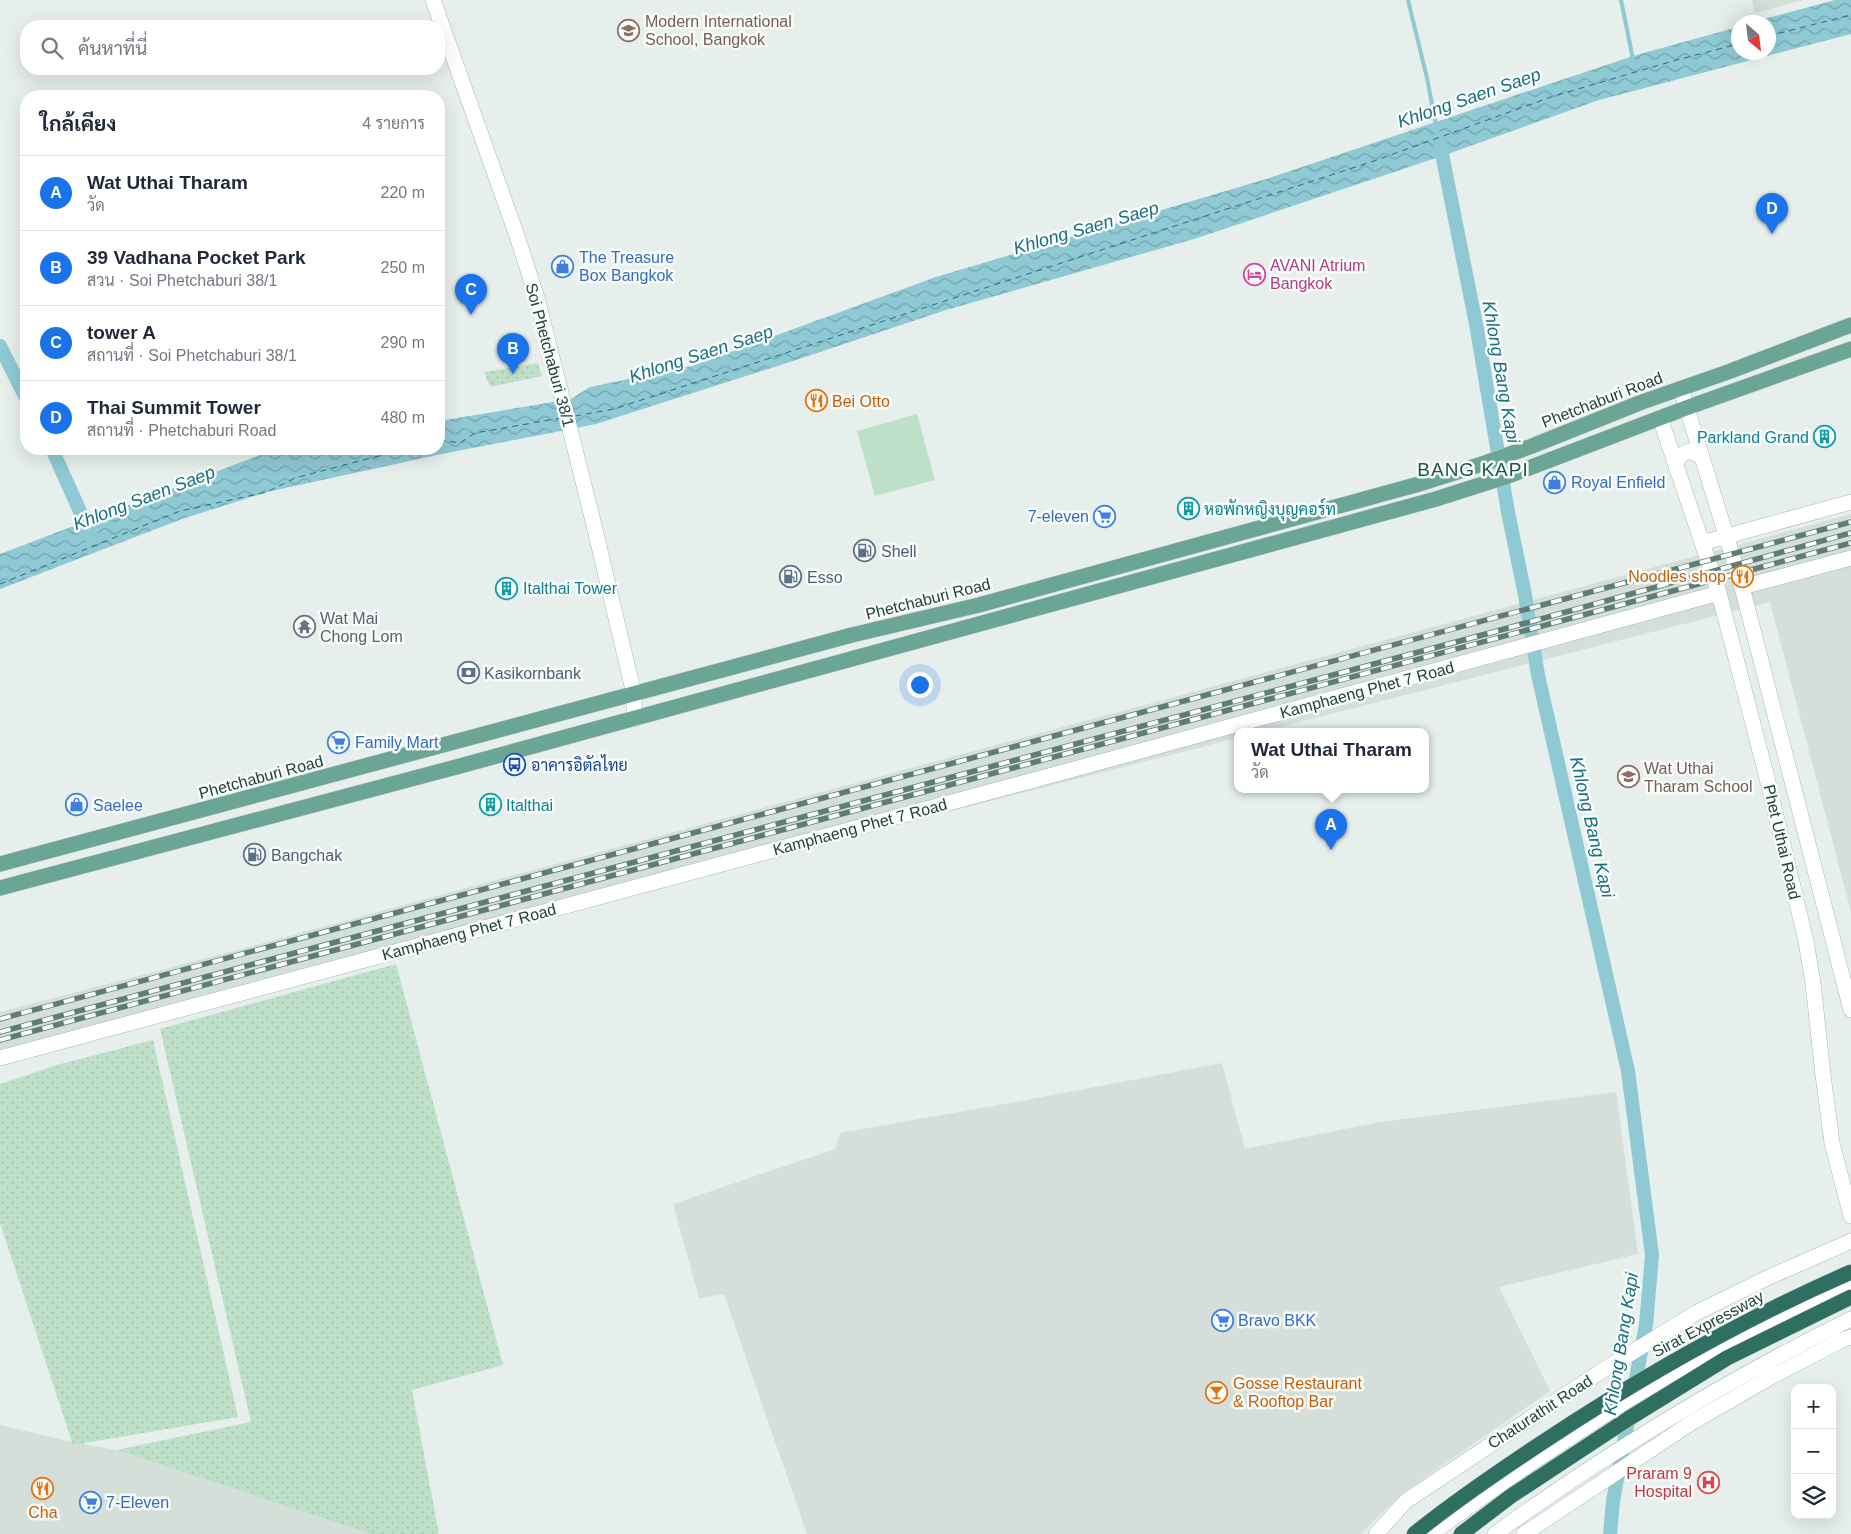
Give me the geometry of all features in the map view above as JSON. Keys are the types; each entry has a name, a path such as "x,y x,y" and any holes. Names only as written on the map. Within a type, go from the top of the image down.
{"highway":[{"name":"Sirat Expressway","path":"1414,1534 1503,1469 1602,1402 1714,1338 1851,1272"},
{"path":"1461,1534 1511,1496 1652,1403 1727,1358 1851,1297"}],"main road":[{"name":"Soi Phetchaburi 38/1","path":"433,0 440,20"},
{"name":"Soi Phetchaburi 38/1","path":"445,34 517,236 536,298 634,694 634,718"},
{"name":"Phetchaburi Road","path":"0,864 852,635 979,605 1419,484 1532,446 1642,402 1851,324"},
{"path":"0,888 302,809 1427,502 1486,484 1686,408 1851,349"},
{"name":"Phet Uthai Road","path":"1681,389 1742,587 1851,1009"},
{"name":"Phet Uthai Road","path":"1660,418 1719,593 1766,774 1806,942 1813,983 1832,1143 1851,1216"},
{"path":"1676,467 1682,453 1689,451 1701,456"},
{"path":"1702,543 1851,502"},
{"path":"1742,587 1851,558"},
{"path":"1123,565 1130,584"},
{"name":"Kamphaeng Phet 7 Road","path":"0,1058 1719,593"},
{"path":"298,785 302,809"},
{"name":"Chaturathit Road","path":"1376,1534 1406,1501 1597,1374 1696,1313 1767,1278 1851,1241"},
{"path":"1823,1294 1851,1264"},
{"path":"1430,1534 1560,1443 1708,1352 1823,1294 1851,1282"},
{"path":"1495,1534 1540,1501 1685,1409 1759,1366 1851,1319"},
{"path":"1743,1334 1759,1366"},
{"path":"1530,1530 1691,1423 1771,1377 1851,1337"}],"shaded area":[{"path":"1752,0 1803,0 1755,13"},
{"path":"1851,514 1851,912 1770,602 1276,728 1234,728 1234,739 0,1054 0,1012 226,953"},
{"path":"1222,1063 1245,1149 1380,1122 1616,1092 1638,1254 1499,1287 1550,1391 1401,1494 1361,1534 807,1534 724,1294 699,1298 673,1204 835,1149 840,1133"},
{"path":"0,1425 116,1450 370,1534 0,1534"}],"green space":[{"path":"538,363 542,376 490,387 484,372"},
{"path":"917,414 935,480 875,496 857,431"},
{"path":"396,964 503,1365 412,1390 439,1534 370,1534 116,1450 251,1422 160,1029"},
{"path":"153,1040 238,1417 73,1445 0,1223 0,1084 57,1065"}],"water":[{"path":"1835,0 1851,0 1851,34 1776,54 1776,16"},
{"path":"1731,29 1731,60 1752,60 1599,100 1445,155 1194,239 946,310 596,424 445,453 445,420 571,399 590,387 692,366 936,277 1266,179 1633,56"},
{"path":"260,455 437,455 267,492 182,519 0,589 0,554"}],"waterway":[{"name":"Khlong Saen Saep","path":"1408,0 1436,125"},
{"path":"1621,0 1633,59"},
{"name":"Khlong Bang Kapi","path":"1439,139 1476,324 1538,675 1628,1071 1652,1255 1646,1325 1613,1501 1610,1534"},
{"path":"0,346 20,386"},
{"name":"Khlong Saen Saep","path":"55,455 92,538"}],"ferry route":[{"path":"1776,34 1851,15"},
{"path":"575,416 614,409 1374,161 1551,97 1731,46"},
{"path":"445,441 460,443 475,433 561,418"},
{"path":"0,584 180,511 267,492 295,478 382,455"}],"railway":[{"path":"0,1019 1851,522"},
{"path":"0,1032 1497,631 1851,533"},
{"path":"0,1040 1851,543"}],"place":[{"name":"Modern International School, Bangkok","path":"629,30"},
{"name":"Thai Summit Tower","path":"1772,234"},
{"name":"The Treasure Box Bangkok","path":"563,266"},
{"name":"AVANI Atrium Bangkok","path":"1254,274"},
{"name":"tower A","path":"471,315"},
{"name":"39 Vadhana Pocket Park","path":"513,374"},
{"name":"Bei Otto","path":"816,401"},
{"name":"Parkland Grand","path":"1825,437"},
{"name":"Royal Enfield","path":"1555,482"},
{"name":"หอพักหญิงบุญคอร์ท","path":"1188,509"},
{"name":"7-eleven","path":"1105,516"},
{"name":"Shell","path":"865,551"},
{"name":"Noodles shop","path":"1742,576"},
{"name":"Esso","path":"791,577"},
{"name":"Italthai Tower","path":"507,588"},
{"name":"Wat Mai Chong Lom","path":"304,627"},
{"name":"Kasikornbank","path":"468,673"},
{"name":"Family Mart","path":"339,742"},
{"name":"อาคารอิตัลไทย","path":"515,765"},
{"name":"Wat Uthai Tharam School","path":"1628,777"},
{"name":"Saelee","path":"77,805"},
{"name":"Italthai","path":"490,805"},
{"name":"Wat Uthai Tharam","path":"1331,850"},
{"name":"Bangchak","path":"255,855"},
{"name":"Bravo BKK","path":"1222,1320"},
{"name":"Gosse Restaurant & Rooftop Bar","path":"1217,1392"},
{"name":"Praram 9 Hospital","path":"1708,1482"},
{"name":"Cha","path":"43,1488"},
{"name":"7-Eleven","path":"90,1502"}],"district":[{"name":"BANG KAPI","path":"1473,469"}]}
